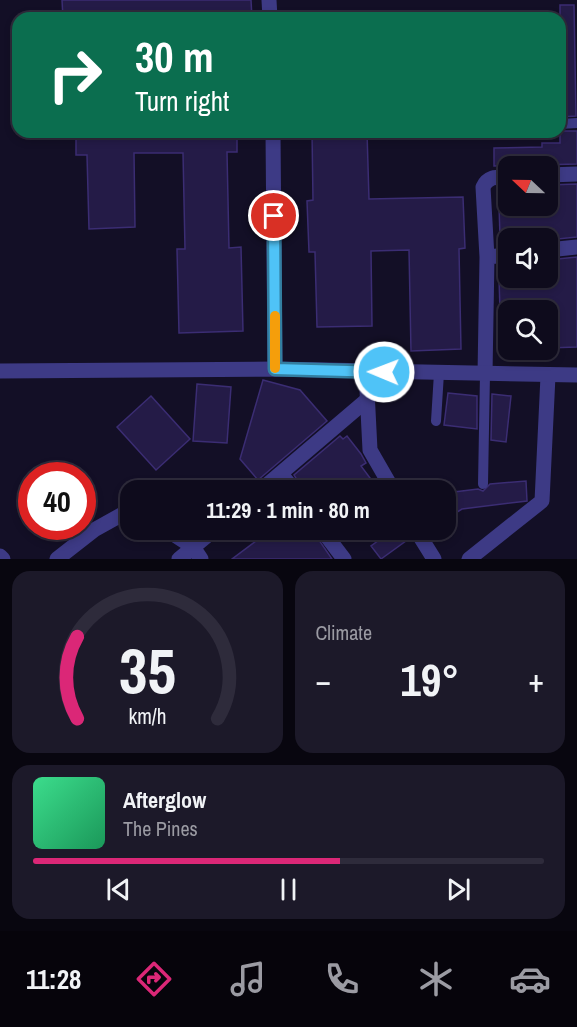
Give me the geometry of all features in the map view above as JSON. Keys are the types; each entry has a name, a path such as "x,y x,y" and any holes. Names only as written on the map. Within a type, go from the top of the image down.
{"street":[{"path":"273,138 275,369"},
{"path":"558,175 577,174"},
{"path":"485,374 487,257 483,187 486,181 498,178"},
{"path":"558,249 577,247"},
{"path":"487,257 498,256"},
{"path":"0,371 275,369 577,375"},
{"path":"366,371 370,450 387,480"},
{"path":"469,559 542,501 548,376"},
{"path":"274,480 368,399"},
{"path":"281,474 286,480"},
{"path":"57,559 94,530 120,516"},
{"path":"179,540 197,553"},
{"path":"179,559 197,553 207,540"},
{"path":"330,540 344,559"},
{"path":"421,540 431,558"}],"lane":[{"path":"436,421 439,373"},
{"path":"483,484 485,374"}],"building":[{"path":"62,0 251,0 252,12 63,12"},
{"path":"560,5 574,5 576,116 566,117 566,12 560,12"},
{"path":"566,131 577,131 577,164 558,164 558,156 498,156 498,166 494,166 494,148 542,147 542,143 560,143 560,138 566,138"},
{"path":"76,138 237,138 237,152 227,152 229,248 241,247 243,331 179,333 177,249 185,249 183,153 134,153 135,227 89,229 87,155 76,155"},
{"path":"312,138 367,138 369,199 463,197 465,248 459,249 461,349 411,351 409,250 371,251 372,326 317,327 315,252 309,252 307,201 313,200"},
{"path":"577,184 577,237 558,239 558,228 500,228 499,216 558,216 558,185"},
{"path":"577,257 577,347 558,348 558,300 500,300 499,288 558,288 558,259"},
{"path":"263,380 300,390 327,421 258,480 240,459"},
{"path":"197,384 231,387 227,443 193,441"},
{"path":"448,393 477,396 477,429 444,425"},
{"path":"492,394 511,396 506,442 491,440"},
{"path":"151,396 190,439 156,470 117,427"},
{"path":"340,436 343,439 347,436 361,454 366,463 361,466 372,480 297,480 294,475"},
{"path":"526,481 527,501 462,509 456,513 456,492 478,489 483,491 490,484"},
{"path":"257,540 319,540 332,559 232,559"},
{"path":"379,540 407,540 381,559 371,546"}],"slow traffic":[{"path":"275,316 275,368"}],"route":[{"path":"274,216 275,369 384,372"}]}
